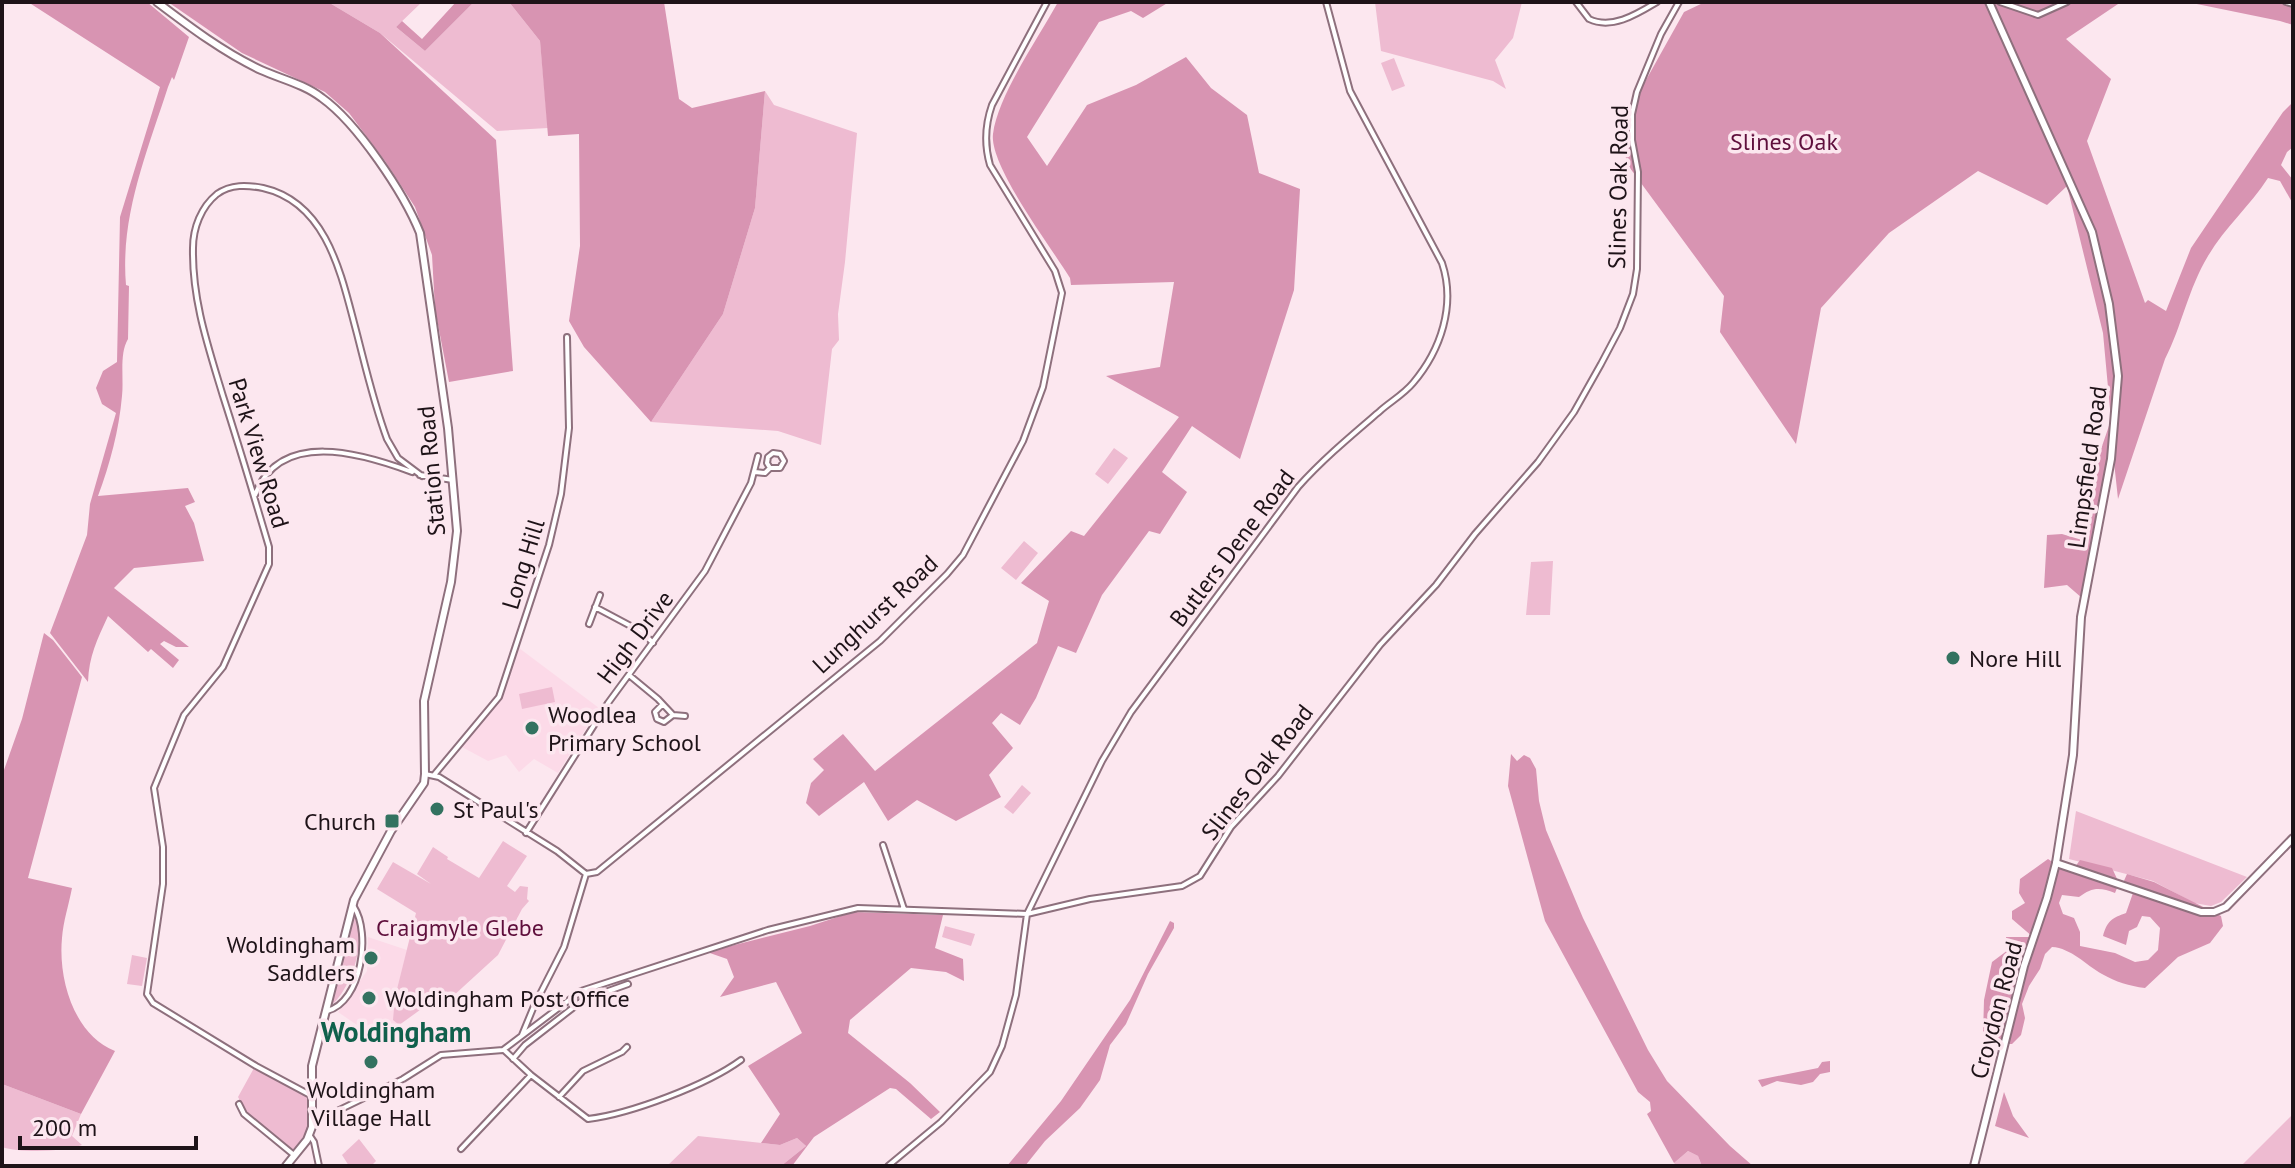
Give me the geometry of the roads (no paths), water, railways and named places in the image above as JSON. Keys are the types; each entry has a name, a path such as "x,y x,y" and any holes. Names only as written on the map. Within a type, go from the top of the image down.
{"street":[{"name":"Station Road","path":"157,2 221,49 322,98 342,116 381,164 411,210 420,233 448,428 456,544 451,582 424,701 430,774 376,856 353,905 312,1066 313,1119 310,1136"},
{"name":"Lunghurst Road","path":"586,874 597,872 650,830 880,641 963,555 1023,441 1043,387 1062,293 1055,271 990,165 985,151 987,121 992,105 1047,2"},
{"name":"Butlers Dene Road","path":"888,1166 940,1123 990,1072 1002,1046 1016,995 1027,914 1096,773 1131,712 1298,487 1316,467 1413,384 1436,346 1445,322 1448,281 1442,263 1350,91 1326,2"},
{"path":"1576,2 1589,19 1602,23 1620,21 1657,2"},
{"name":"Slines Oak Road","path":"313,1119 333,1113 403,1079 441,1055 503,1050 581,991 756,934 858,908 1027,914 1090,899 1182,886 1200,876 1231,827 1278,776 1380,645 1436,585 1547,450 1574,412 1601,364 1633,294 1638,237 1638,172 1632,140 1632,114 1637,92 1661,34 1679,2"},
{"name":"Limpsfield Road","path":"1989,2 2092,232 2109,304 2118,376 2111,459 2081,617 2073,755 2056,863"},
{"path":"2000,2 2038,15 2067,2"},
{"path":"2286,2 2293,4"},
{"name":"Park View Road","path":"312,1097 153,1003 147,994 163,884 163,847 154,788 184,715 223,667 267,573 269,547 200,320 194,274 192,244 203,210 218,194 240,185 268,189 297,205 328,243 340,271 387,439 398,458 422,476"},
{"name":"Long Hill","path":"430,774 499,697 549,545 561,494 569,428 567,337"},
{"path":"254,497 260,481 272,467 304,452 363,458 422,476 453,480"},
{"path":"773,453 780,454 784,461 782,467 770,468 768,457 773,453"},
{"name":"High Drive","path":"526,833 608,703 705,571 755,472 758,456"},
{"path":"755,472 765,473 770,468"},
{"path":"589,624 600,595"},
{"path":"595,607 642,632 653,643"},
{"path":"629,675 673,715"},
{"path":"663,704 655,712 657,719 664,722 673,715 685,716"},
{"path":"430,774 557,851 586,874 564,947 521,1038"},
{"path":"2056,863 2201,912 2214,912 2226,907 2293,838"},
{"path":"883,845 904,909"},
{"name":"Croydon Road","path":"1974,1166 2024,966 2056,863"},
{"path":"326,1012 341,1003 361,966 362,933 353,905"},
{"path":"513,1059 525,1045 583,1000 628,984"},
{"path":"559,1097 583,1071 627,1047"},
{"path":"503,1050 588,1119 672,1095 719,1076 741,1060"},
{"path":"461,1149 531,1075"},
{"path":"239,1104 244,1114 294,1155"},
{"path":"286,1166 310,1136 319,1166"}],"place":[{"name":"Nore Hill","path":"1953,658"},
{"name":"Woodlea Primary School","path":"532,728"},
{"name":"St Paul's","path":"437,809"},
{"name":"Church","path":"392,821"},
{"name":"Woldingham Saddlers","path":"371,958"},
{"name":"Woldingham Post Office","path":"369,998"},
{"name":"Woldingham Village Hall","path":"371,1062"}],"district":[{"name":"Woldingham","path":"396,1031"}],"park label":[{"name":"Slines Oak","path":"1784,141"},
{"name":"Craigmyle Glebe","path":"460,927"}]}
